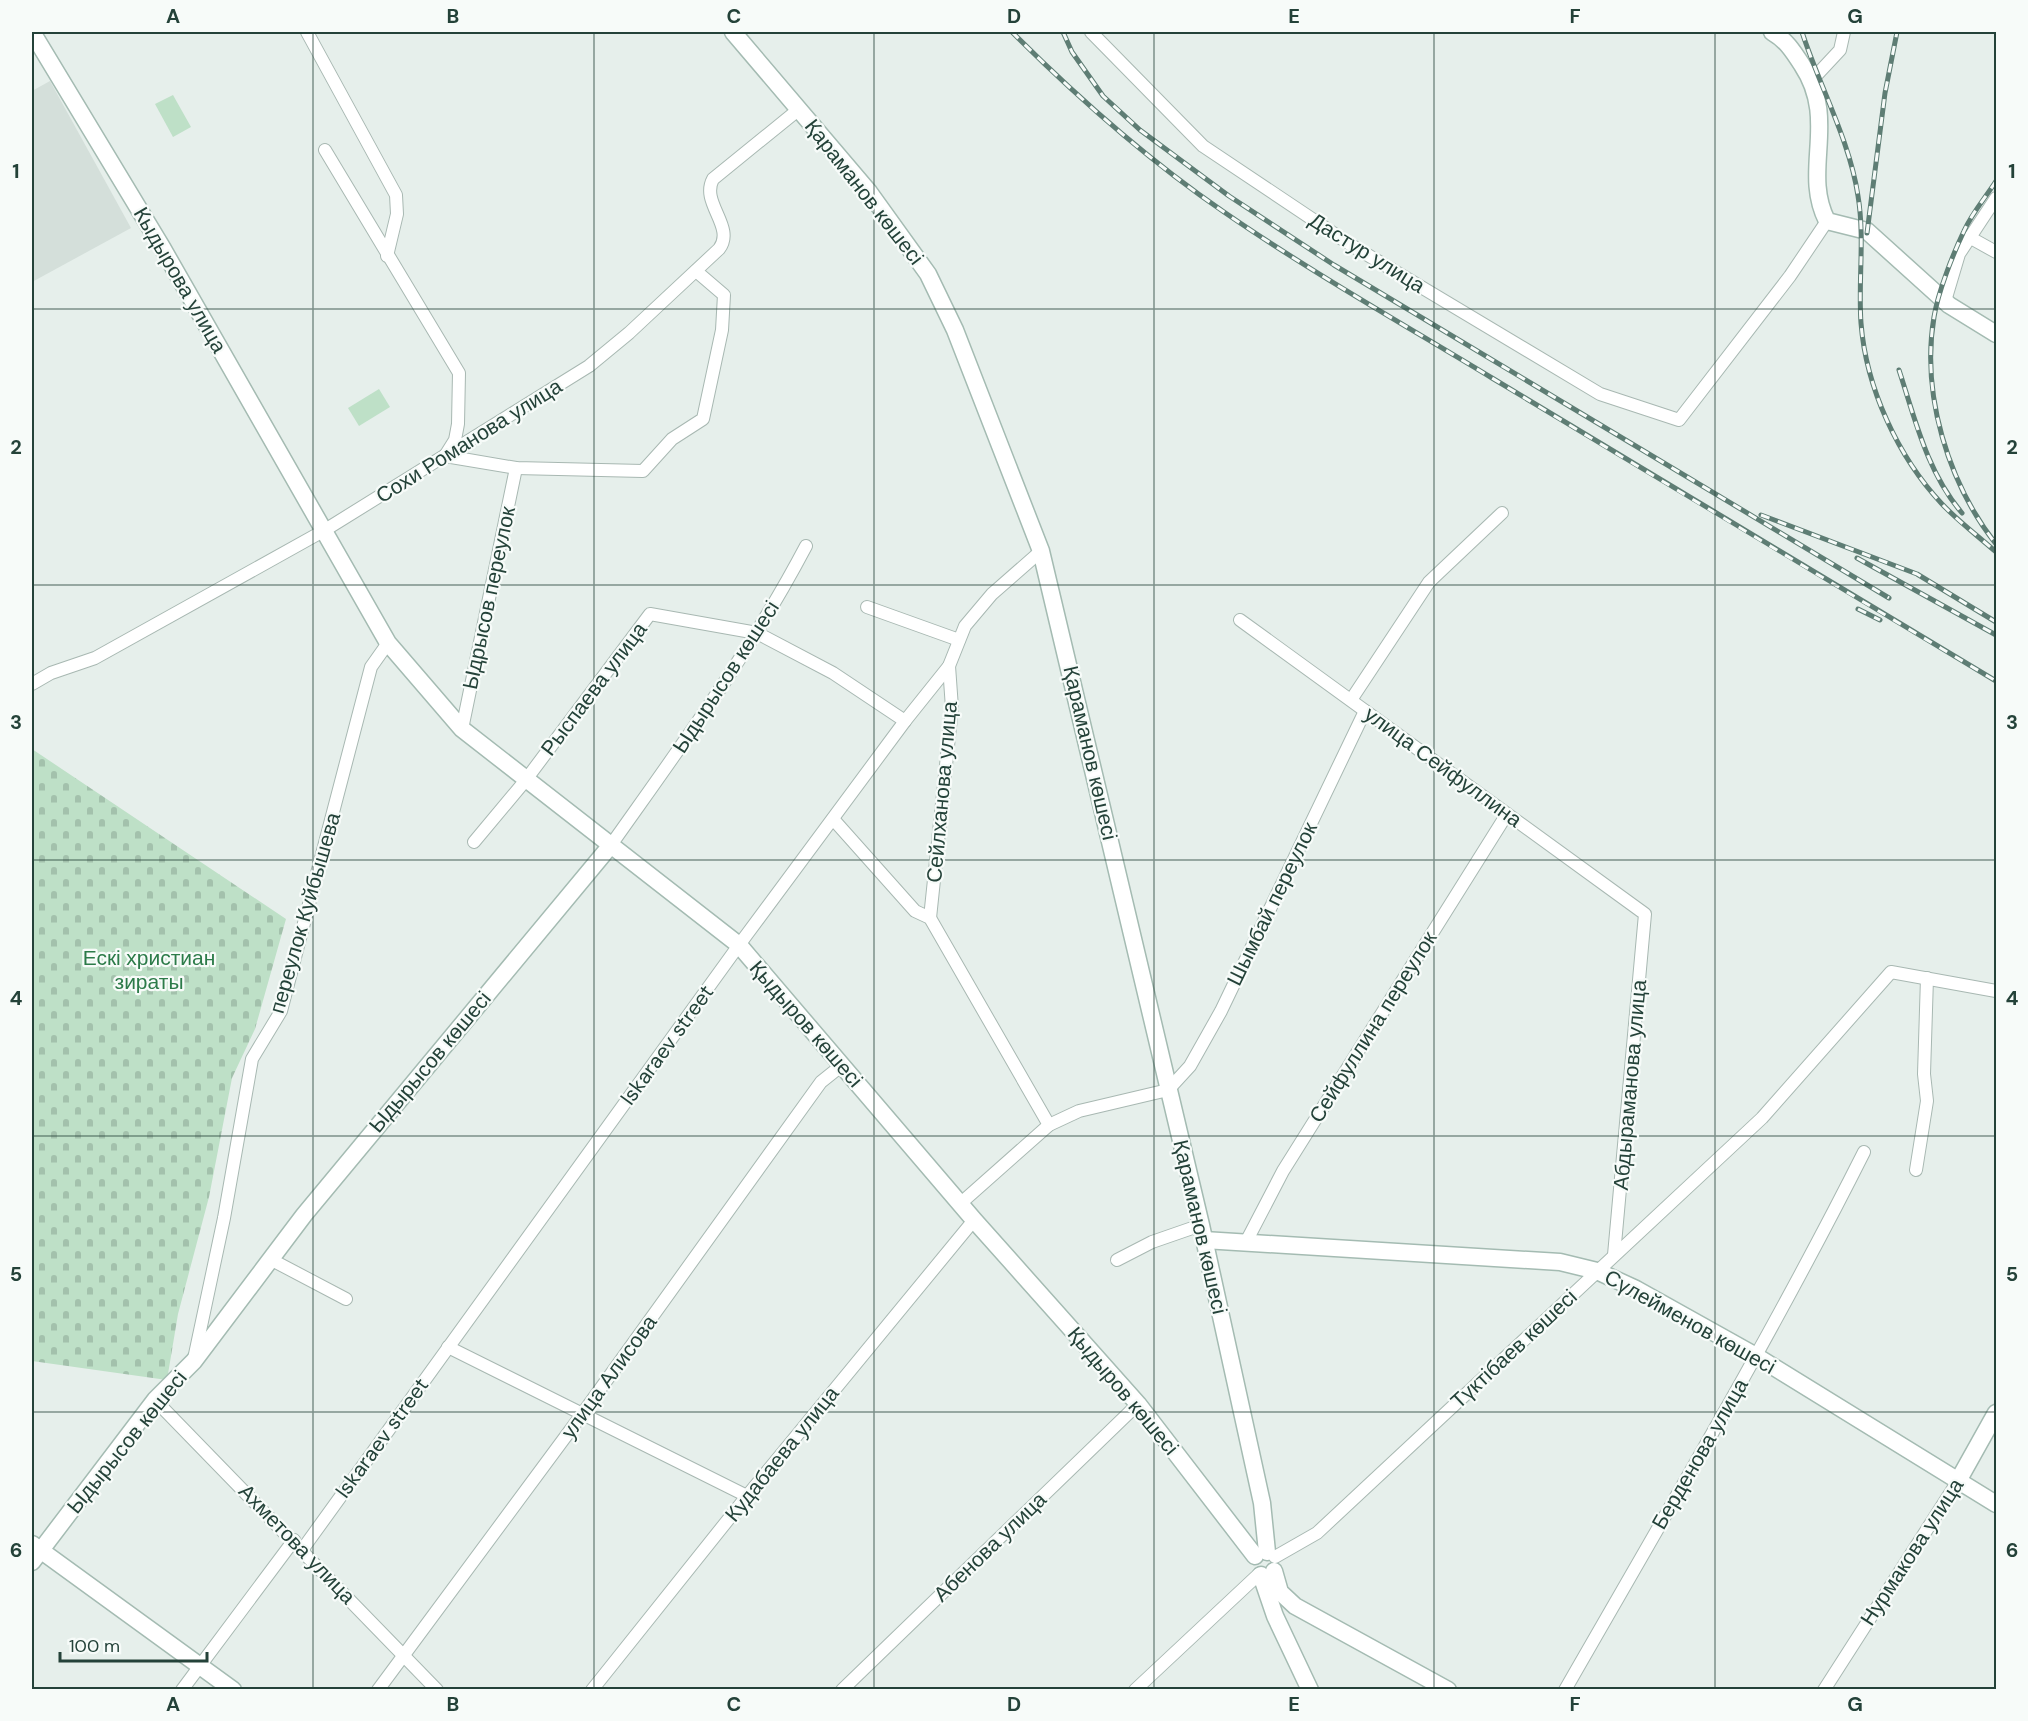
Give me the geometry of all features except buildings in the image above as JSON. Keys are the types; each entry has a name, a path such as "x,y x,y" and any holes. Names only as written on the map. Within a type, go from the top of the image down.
{"street":[{"name":"Кыдырова улица","path":"32,32 164,249 325,530"},
{"path":"308,32 396,195 397,214 387,256"},
{"name":"Қараманов көшесі","path":"733,32 869,192 928,274 955,330 1041,551 1202,1232 1262,1503 1265,1564 1275,1616 1311,1689"},
{"name":"Дастур улица","path":"1091,32 1203,146 1350,245 1600,394 1679,420 1790,276 1827,220"},
{"path":"1772,32 1786,40 1812,80 1821,109 1817,202 1827,220 1867,231 1947,303 1996,334"},
{"path":"1812,80 1840,50 1844,32"},
{"name":"Сохи Романова улица","path":"32,684 51,673 96,658 325,530 590,366 696,271 724,242 725,234 710,190 713,179 798,110"},
{"path":"325,150 459,374 460,397 455,440 445,456 516,468 643,471 672,439 703,419 722,330 724,295 696,271"},
{"path":"1947,303 1959,254 1996,198"},
{"path":"1969,237 1996,252"},
{"name":"Ыдрысов переулок","path":"462,729 516,468"},
{"path":"1351,700 1429,582 1503,513"},
{"name":"Қыдыров көшесі","path":"325,530 388,643 462,729 525,781 739,945 974,1220 1138,1404 1265,1564 1280,1592 1295,1606 1448,1689"},
{"name":"Ыдырысов көшесі","path":"35,1552 155,1400 194,1361 312,1206 611,845 722,690 758,633 806,546"},
{"name":"Iskaraev street","path":"182,1689 298,1545 448,1347 739,945 905,721 949,666 965,626 992,594 1041,551"},
{"path":"867,607 959,640"},
{"name":"Рыспаева улица","path":"474,842 525,781 650,614 758,633 833,673 905,721"},
{"name":"улица Сейфуллина","path":"1240,620 1645,914"},
{"name":"переулок Куйбышева","path":"194,1361 224,1218 252,1059 281,1011 371,667 388,643"},
{"name":"Сейлханова улица","path":"930,918 952,708 949,666"},
{"name":"Шымбай переулок","path":"1168,1090 1190,1066 1221,1011 1365,711"},
{"name":"Сейфуллина переулок","path":"1245,1244 1283,1171 1507,814"},
{"name":"Сейлханова улица","path":"832,819 915,911 930,918 1049,1125"},
{"name":"Абдыраманова улица","path":"1614,1255 1645,914"},
{"name":"Түктібаев көшесі","path":"1135,1689 1265,1564 1317,1533 1762,1118 1892,972 1927,978"},
{"path":"1916,1170 1927,1101 1924,1074 1927,978 1996,990"},
{"name":"улица Алисова","path":"378,1689 583,1413 820,1082 841,1066"},
{"path":"961,1203 1049,1125 1079,1112 1168,1090"},
{"name":"Берденова улица","path":"1565,1689 1756,1356 1816,1248 1864,1152"},
{"name":"Кудабаева улица","path":"592,1689 974,1220"},
{"path":"1117,1260 1152,1242 1202,1232"},
{"name":"Сүлейменов көшесі","path":"1202,1232 1245,1244 1560,1262 1598,1271 1636,1289 1756,1356 1996,1504"},
{"path":"270,1260 346,1299"},
{"path":"448,1347 747,1496"},
{"name":"Ахметова улица","path":"155,1400 437,1689"},
{"name":"Абенова улица","path":"842,1689 1138,1404"},
{"name":"Нурмакова улица","path":"1824,1689 1958,1481 1996,1413"},
{"path":"35,1552 233,1689"},
{"path":"1275,1616 1282,1608 1295,1606"}],"shaded area":[{"path":"50,81 131,228 32,282 32,91"}],"green space":[{"path":"173,95 191,127 173,137 155,104"},
{"path":"379,389 390,407 359,426 348,408"},
{"name":"Ескі христиан зираты","path":"32,749 286,919 255,1029 232,1078 209,1197 178,1314 167,1380 32,1361"}],"railway":[{"path":"1012,32 1088,104 1168,171 1290,256 1996,681"},
{"path":"1063,32 1072,52 1103,96 1140,130 1229,196 1334,265 1889,598"},
{"path":"1802,32 1854,175 1861,228 1861,323 1864,348 1877,396 1898,443 1926,485 1948,510 1996,552"},
{"path":"1867,233 1885,93 1897,32"},
{"path":"1996,181 1967,224 1951,262 1936,307 1931,346 1931,376 1942,436 1964,494 1996,544"},
{"path":"1899,370 1923,445 1940,480 1962,513"},
{"path":"1761,515 1917,574 1996,622"},
{"path":"1857,558 1996,635"},
{"path":"1858,609 1880,620"}]}
